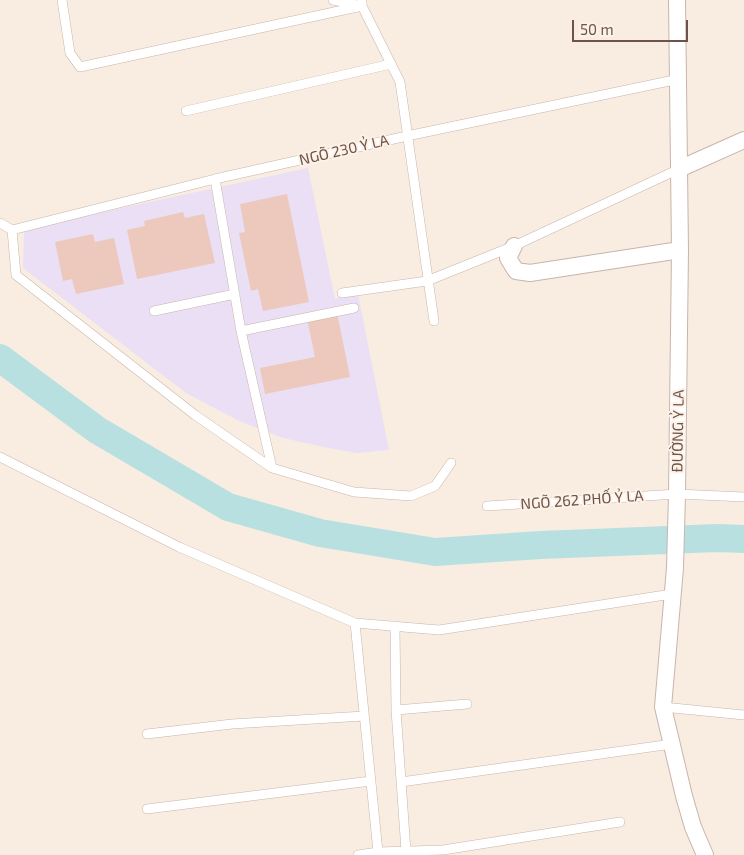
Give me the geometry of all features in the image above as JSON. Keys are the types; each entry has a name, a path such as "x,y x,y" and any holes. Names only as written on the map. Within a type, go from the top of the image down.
{"street":[{"name":"ĐƯỜNG Ỷ LA","path":"677,0 680,250 676,568 672,594 663,707 693,827 705,855"},
{"path":"678,169 744,140"},
{"path":"514,246 508,258 516,271 530,273 680,250"}],"lane":[{"path":"62,0 70,53 80,67 362,3"},
{"path":"333,0 362,3"},
{"path":"362,3 400,82 434,322"},
{"path":"186,112 391,64"},
{"name":"NGÕ 230 Ỷ LA","path":"12,230 215,179 407,136 679,79"},
{"path":"342,292 427,281 514,246 678,169"},
{"path":"215,179 241,331 272,468"},
{"path":"0,223 12,230 16,276 195,415 272,468 354,492 410,496 435,486 451,463"},
{"path":"154,311 235,294"},
{"path":"241,331 354,308"},
{"path":"0,457 179,547 355,623 439,630 672,594"},
{"name":"NGÕ 262 PHỐ Ỷ LA","path":"488,506 677,494 744,497"},
{"path":"355,623 378,852"},
{"path":"395,626 396,710 406,851"},
{"path":"396,710 468,704"},
{"path":"663,707 744,715"},
{"path":"147,734 232,724 364,716"},
{"path":"401,782 672,744"},
{"path":"147,809 371,781"},
{"path":"358,855 406,851 443,852 620,822"}],"shaded area":[{"path":"308,168 335,299 358,294 389,450 357,453 328,448 283,438 239,421 186,393 23,268 24,229"}],"building":[{"path":"287,194 309,302 263,311 258,289 251,291 239,233 245,232 240,204"},
{"path":"183,212 185,218 204,214 215,263 137,279 127,230 145,226 144,221"},
{"path":"93,234 95,242 114,238 124,284 76,294 72,279 63,281 55,242"},
{"path":"337,313 350,377 265,394 260,368 315,357 307,319"}],"waterway":[{"path":"0,358 97,430 228,507 320,533 435,552 541,545 717,538 744,539"}]}
